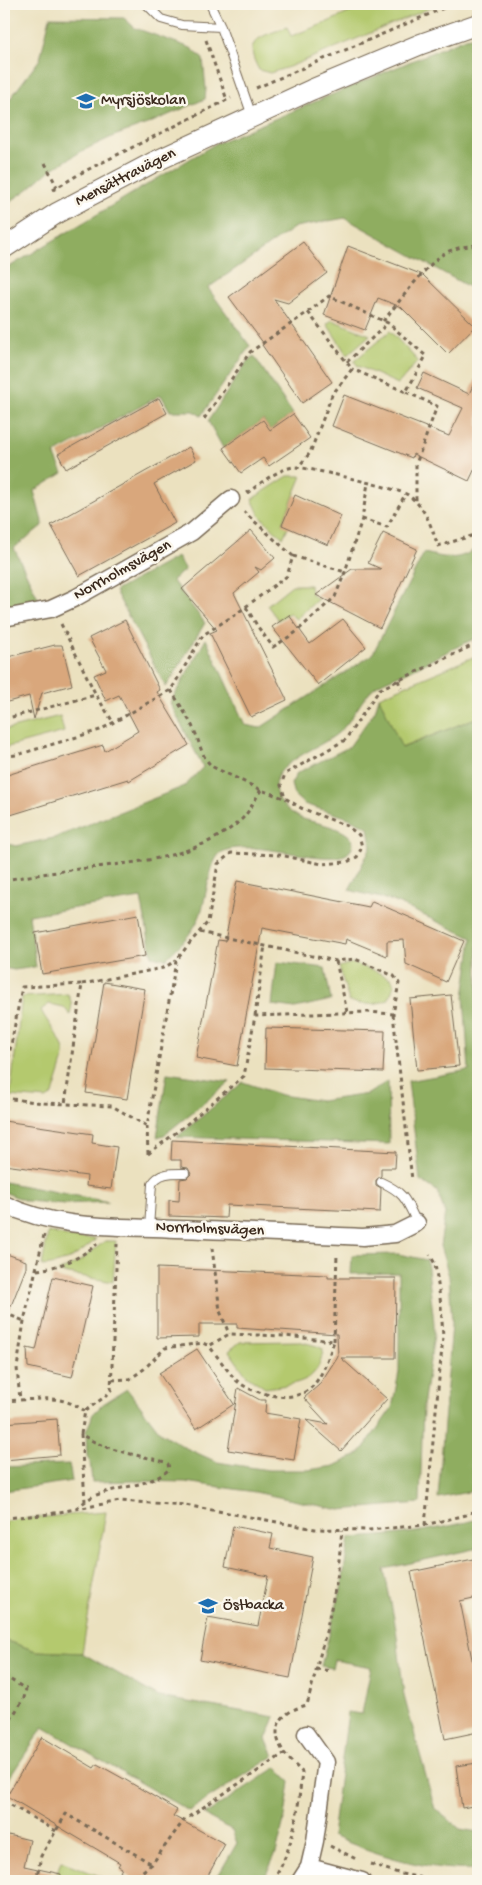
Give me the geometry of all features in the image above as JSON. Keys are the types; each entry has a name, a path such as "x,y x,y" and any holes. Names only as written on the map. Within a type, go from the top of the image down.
{"street":[{"name":"Mensättravägen","path":"4,248 58,213 145,166 252,116 408,49 478,24"},
{"name":"Norrholmsvägen","path":"4,618 50,609 75,598 192,532 239,500"},
{"name":"Norrholmsvägen","path":"4,1204 42,1218 75,1224 149,1228 363,1237 395,1234 417,1223"},
{"path":"300,1881 309,1867 315,1841 326,1762 306,1734"},
{"path":"309,1867 362,1881"}],"lane":[{"path":"146,4 161,19 182,25 221,27"},
{"path":"210,4 221,27 252,116"},
{"path":"149,1228 152,1184 155,1179 168,1172 185,1173"},
{"path":"381,1182 398,1190 405,1199 417,1223"}],"path":[{"path":"200,38 207,40 227,100 453,4"},
{"path":"44,163 57,187"},
{"path":"382,321 430,265 446,252 478,245"},
{"path":"204,419 250,352 329,296 388,323 426,356 406,392"},
{"path":"308,312 352,369 437,406 416,464 416,502"},
{"path":"347,362 388,323"},
{"path":"298,467 310,453 332,394 352,369"},
{"path":"345,572 292,556 244,512 239,500 281,470 298,467 406,494 426,512 438,546 478,534"},
{"path":"246,607 273,647 295,633 335,597 362,520 368,484"},
{"path":"362,520 387,527 406,494"},
{"path":"4,756 17,755 100,730 171,690 203,635 246,607 286,576 292,556"},
{"path":"58,618 96,695 113,722"},
{"path":"285,798 280,785 285,774 345,740 380,689 478,642"},
{"path":"398,680 400,688"},
{"path":"4,1082 22,987 82,984 163,968 176,961 208,922 218,864 231,853 280,855 322,864 347,862 357,856 362,847 359,834 347,826 301,808 285,798 261,790 207,762 202,756 195,732 171,690"},
{"path":"4,719 96,695"},
{"path":"4,880 134,863 167,857 192,849 218,837 243,818 261,790"},
{"path":"199,932 336,961 354,958 394,976 399,983 393,1014 412,1180"},
{"path":"176,961 147,1126 148,1154 244,1076 266,945"},
{"path":"336,961 347,1012"},
{"path":"65,1104 82,984"},
{"path":"255,1016 347,1012 393,1014"},
{"path":"4,1098 112,1106 147,1126"},
{"path":"20,1400 17,1368 24,1320 45,1229"},
{"path":"85,1502 81,1434 85,1411 106,1396 111,1390 117,1237"},
{"path":"211,1240 220,1311 229,1334"},
{"path":"37,1270 62,1265 78,1258 101,1241"},
{"path":"112,1380 130,1378 144,1369 165,1348 203,1344 209,1346 236,1380 251,1390 282,1398 302,1394 315,1385 325,1367 334,1341 337,1247"},
{"path":"425,1525 443,1337 441,1304 435,1264 430,1255"},
{"path":"4,1313 24,1320"},
{"path":"209,1346 229,1334 285,1336 334,1341"},
{"path":"4,1401 57,1398 85,1411"},
{"path":"74,1510 93,1496 132,1486 160,1476 167,1472 169,1467 168,1464 161,1461 122,1453 92,1442 81,1434"},
{"path":"4,1533 6,1518 74,1510 120,1501 184,1505 315,1529 342,1530 369,1530 425,1525 466,1515 478,1508"},
{"path":"273,1881 289,1849 293,1835 302,1772 285,1753 279,1741 277,1730 281,1719 288,1711 307,1705 337,1580 342,1530"},
{"path":"316,1669 331,1671"},
{"path":"4,1676 26,1688 24,1698 4,1730"},
{"path":"130,1881 152,1864 184,1820 285,1753"},
{"path":"4,1801 56,1831"},
{"path":"36,1881 41,1856 66,1814 152,1864"},
{"path":"328,1845 359,1860"},
{"path":"368,1863 401,1874 439,1881"}],"green space":[{"path":"369,4 440,4 289,67 270,73 259,70 252,51 253,45 262,37 287,27 291,36"},
{"name":"Myrsjöskolan","path":"50,17 124,18 135,28 191,48 203,59 205,99 82,151 49,171 4,206 4,107 40,59"},
{"path":"478,35 478,292 345,218 295,227 208,288 250,346 201,416 194,411 170,411 161,395 54,454 63,473 34,491 43,525 14,548 39,600 4,610 4,270 215,144 466,38"},
{"path":"332,320 370,335 347,355 327,324"},
{"path":"390,331 418,361 398,384 358,366 354,361"},
{"path":"254,356 293,414 270,430 263,420 223,448 208,421 248,360"},
{"path":"288,476 302,476 282,524 288,527 283,538 260,516 252,499"},
{"path":"478,547 478,637 376,686 338,733 286,766 276,780 275,786 278,798 286,808 301,818 344,832 353,843 350,851 341,856 328,857 252,848 235,848 222,852 214,863 196,924 166,959 152,956 141,898 29,915 36,967 14,970 4,968 4,843 16,846 54,838 185,786 203,767 170,703 206,639 245,725 260,728 372,655 424,553 452,558 464,555"},
{"path":"177,557 185,570 172,580 205,623 166,687 115,591"},
{"path":"292,585 310,585 311,594 318,599 296,619 289,613 278,620 267,605"},
{"path":"478,655 478,717 401,748 379,697"},
{"path":"379,697 402,748 478,717 478,1490 438,1498 452,1324 449,1276 440,1246 445,1213 437,1191 420,1180 408,1081 469,1070 464,997 472,938 393,901 349,890 371,847 368,827 346,817 304,804 294,795 291,784 297,773 349,747 375,711"},
{"path":"60,716 64,732 4,748 4,730"},
{"path":"277,962 325,968 331,1000 295,1008 272,1005"},
{"path":"352,963 392,979 394,986 388,1000 368,1004 349,1001 339,967"},
{"path":"68,994 72,1004 70,1015 64,1007 49,1004 41,1010 60,1040 64,1050 62,1065 53,1095 46,1099 10,1096 22,997"},
{"path":"167,1073 230,1082 164,1135 157,1137"},
{"path":"388,1081 389,1144 177,1137 243,1082 281,1095 321,1101 368,1094"},
{"path":"4,1182 109,1202 64,1204 26,1201 4,1192"},
{"path":"48,1232 70,1237 96,1239 72,1258 42,1266"},
{"path":"105,1241 116,1241 113,1282 58,1272 80,1261"},
{"path":"398,1254 427,1260 434,1323 434,1335 423,1406 420,1503 340,1510 255,1492 185,1482 92,1482 90,1462 87,1456 86,1431 92,1415 103,1404 127,1389 161,1433 186,1448 217,1462 268,1470 308,1470 334,1466 360,1453 392,1408 399,1372 399,1273 351,1274 352,1255"},
{"path":"298,1341 323,1349 321,1361 311,1376 286,1385 265,1388 246,1375 229,1351 240,1342"},
{"path":"69,1464 72,1481 4,1491 4,1467"},
{"path":"106,1512 82,1653 36,1651 4,1640 4,1522 19,1519"},
{"path":"478,1519 478,1548 384,1569 396,1628 404,1696 435,1809 460,1829 478,1832 478,1869 441,1868 385,1856 332,1836 348,1712 362,1714 371,1667 334,1660 332,1668 321,1666 342,1585 349,1538 414,1532"},
{"path":"4,1640 36,1651 82,1653 159,1697 275,1717 266,1739 274,1756 189,1811 43,1727 4,1786"},
{"path":"277,1767 290,1782 285,1817 276,1853 263,1881 215,1881 237,1843 232,1830 204,1815"},
{"path":"61,1861 112,1881 54,1881"}],"building":[{"path":"303,242 327,273 288,303 274,299 332,382 302,403 262,345 264,344 229,297"},
{"path":"348,246 423,275 475,326 448,354 401,307 378,298 365,330 324,315"},
{"path":"424,373 469,394 478,375 478,462 469,481 413,454 412,458 332,426 344,395 449,436 463,408 417,388"},
{"path":"159,398 167,413 66,469 58,454"},
{"path":"293,414 310,438 269,466 263,458 241,473 223,448 263,420 270,430"},
{"path":"189,447 196,460 154,484 175,523 79,576 51,525"},
{"path":"295,495 341,516 328,545 282,525"},
{"path":"251,530 275,558 261,570 255,567 259,572 234,593 287,700 251,717 210,633 217,630 182,589"},
{"path":"383,533 417,549 380,628 316,595 352,569 381,569 368,563"},
{"path":"289,615 310,644 343,619 366,647 318,685 272,627"},
{"path":"125,620 160,690 157,692 189,745 129,781 128,779 4,817 4,776 103,745 105,751 138,731 119,695 106,701 94,675 106,670 89,638"},
{"path":"55,645 62,645 72,685 42,693 34,719 29,696 4,703 4,658"},
{"path":"237,881 369,907 372,901 464,941 446,982 406,964 404,940 387,941 387,956 346,939 345,944 262,928 237,1066 196,1058 218,940 225,941"},
{"path":"138,914 145,956 42,974 35,933"},
{"path":"104,982 145,989 127,1099 86,1093"},
{"path":"451,995 459,1066 417,1070 410,999"},
{"path":"266,1028 385,1031 383,1072 265,1068"},
{"path":"4,1121 93,1134 92,1143 117,1147 111,1189 86,1186 87,1176 4,1165"},
{"path":"172,1140 396,1152 395,1168 381,1168 381,1176 376,1180 376,1185 381,1188 380,1212 227,1205 226,1218 169,1216 169,1200 179,1201 180,1179 187,1178 191,1174 188,1168 181,1167 181,1160 171,1160"},
{"path":"4,1253 26,1261 26,1268 5,1321"},
{"path":"157,1268 328,1275 328,1278 396,1278 395,1358 341,1358 387,1399 341,1451 306,1420 328,1424 304,1398 319,1385 338,1356 337,1334 237,1328 237,1324 199,1324 199,1337 157,1338"},
{"path":"53,1277 93,1286 72,1377 28,1367 27,1348 36,1350"},
{"path":"197,1349 234,1404 196,1429 159,1373"},
{"path":"238,1388 260,1400 266,1400 265,1413 301,1419 294,1460 228,1450"},
{"path":"57,1419 60,1455 4,1460 4,1423"},
{"path":"233,1526 273,1534 270,1548 313,1557 290,1678 200,1660 208,1617 258,1626 268,1576 225,1567"},
{"path":"478,1558 478,1597 460,1601 478,1688 478,1732 445,1739 411,1572"},
{"path":"42,1737 94,1768 97,1764 124,1779 177,1810 173,1816 225,1844 205,1881 137,1881 120,1872 122,1868 118,1866 120,1863 7,1796"},
{"path":"478,1763 478,1805 462,1808 456,1766"},
{"path":"4,1834 30,1840 24,1866 61,1874 60,1881 4,1881"}],"place":[{"name":"Myrsjöskolan","path":"86,101"},
{"name":"Östbacka","path":"208,1606"}]}
